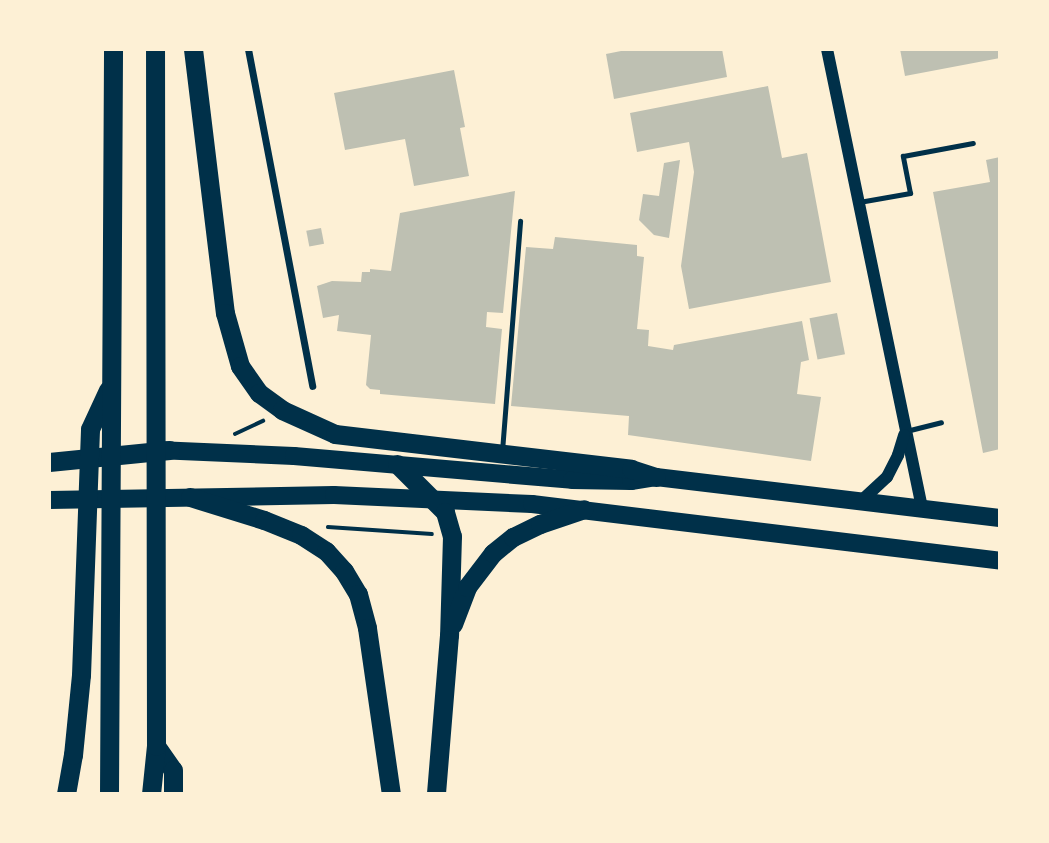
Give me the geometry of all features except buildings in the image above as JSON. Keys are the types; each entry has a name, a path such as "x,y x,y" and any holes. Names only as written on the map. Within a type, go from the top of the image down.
{"highway":[{"path":"110,794 113,49"},
{"path":"151,794 156,746 155,49"},
{"path":"193,49 225,313 240,366 259,393 282,410 335,434 631,469 656,477"},
{"path":"66,794 78,716 90,429 112,382"},
{"path":"49,462 169,450"},
{"path":"397,464 434,498 445,512 452,536 449,635 436,794"},
{"path":"190,497 264,520 301,535 335,561 358,594 370,644 391,794"},
{"path":"449,635 467,587 493,553 513,537 540,524 584,509"},
{"path":"156,746 173,770 173,794"}],"main road":[{"path":"49,453 169,450 397,464 572,480 631,481 656,477 1000,518"},
{"path":"49,500 334,495 434,498 584,509 1000,561"}],"street":[{"path":"248,49 312,386"},
{"path":"827,49 856,202 922,509"},
{"path":"860,502 887,477 898,455 905,431"}],"lane":[{"path":"856,202 910,192 903,156 973,143"},
{"path":"502,454 520,221"},
{"path":"905,431 941,422"}],"path":[{"path":"301,535 309,526 452,536"}]}
